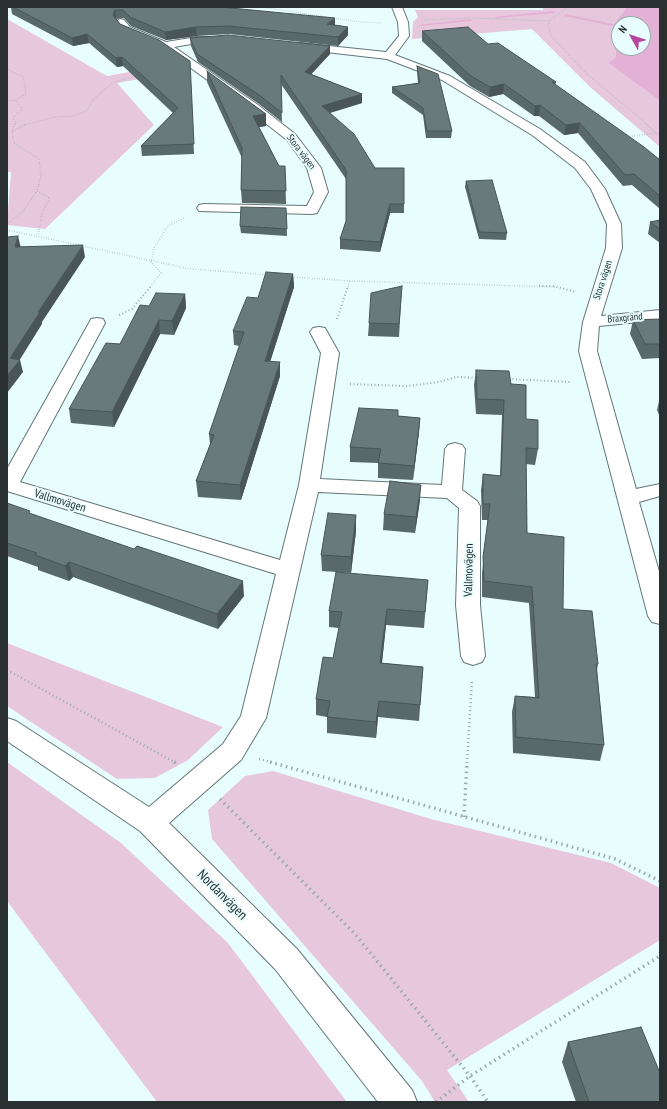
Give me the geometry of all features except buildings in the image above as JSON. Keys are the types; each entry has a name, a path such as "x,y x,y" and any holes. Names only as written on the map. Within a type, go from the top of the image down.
{"street":[{"path":"389,56 404,36 403,22 397,7"},
{"name":"Stora vägen","path":"120,22 126,29 165,45 254,108 291,137 314,168 321,192 312,210 204,208"},
{"path":"165,45 197,40 229,39"},
{"name":"Stora vägen","path":"289,45 389,56 446,78 536,132 580,165 598,189 614,224 614,248 591,322 588,351 660,616"},
{"name":"Braxgränd","path":"591,322 660,315"},
{"name":"Vallmovägen","path":"97,323 8,485 289,570"},
{"path":"150,823 232,752 253,718 309,485 330,353 320,332"},
{"path":"309,485 452,492 455,449"},
{"path":"627,498 660,490"},
{"name":"Vallmovägen","path":"452,492 470,506 468,605 473,656"},
{"name":"Nordanvägen","path":"7,728 150,823 286,958 400,1102"}],"path":[{"path":"261,7 360,22 382,23"},
{"path":"403,22 436,18 549,21 568,7"},
{"path":"549,21 548,27 552,37 569,56 660,136"},
{"path":"7,70 12,71 22,77 26,94 16,100 7,101"},
{"path":"12,131 29,123 55,117 72,116 87,111 92,102 112,83 137,75"},
{"path":"7,224 23,211 37,191 41,176 40,160 14,143 12,131 16,124 13,118 22,109 16,100"},
{"path":"625,137 656,133"},
{"path":"37,191 50,198 42,213 38,236"},
{"path":"151,262 154,248 168,226 204,208"},
{"path":"7,230 151,262 191,269 271,275"},
{"path":"97,323 132,309 161,273 151,262"},
{"path":"287,276 350,281 552,286 598,297"},
{"path":"320,332 337,320 350,281"},
{"path":"325,382 407,386 439,382 456,377 479,378"},
{"path":"502,379 596,383"},
{"path":"464,817 473,656"},
{"path":"7,670 183,767 201,780 355,934 470,1076 488,1102"},
{"path":"232,752 615,859 660,881"},
{"path":"436,1102 470,1076 660,956"}],"shaded area":[{"path":"543,7 627,7 620,16 611,16 611,56 616,56 644,89 660,101 660,147 590,87 532,29 412,39 413,22 418,17 415,10 543,10"},
{"path":"627,7 660,7 660,101 609,63 616,57 651,56 651,16 620,16"},
{"path":"7,19 107,76 176,64 184,71 117,83 154,125 45,229 7,225 11,172 7,172"},
{"path":"7,643 223,727 188,760 155,778 117,779 7,706"},
{"path":"7,762 121,843 228,943 347,1102 157,1102 7,901"},
{"path":"273,771 431,819 611,863 660,888 660,940 447,1070 469,1102 435,1102 422,1081 212,839 208,810 245,776"}],"waterway":[{"path":"496,17 554,12"},
{"path":"565,15 611,25"},
{"path":"420,25 471,20"}]}
